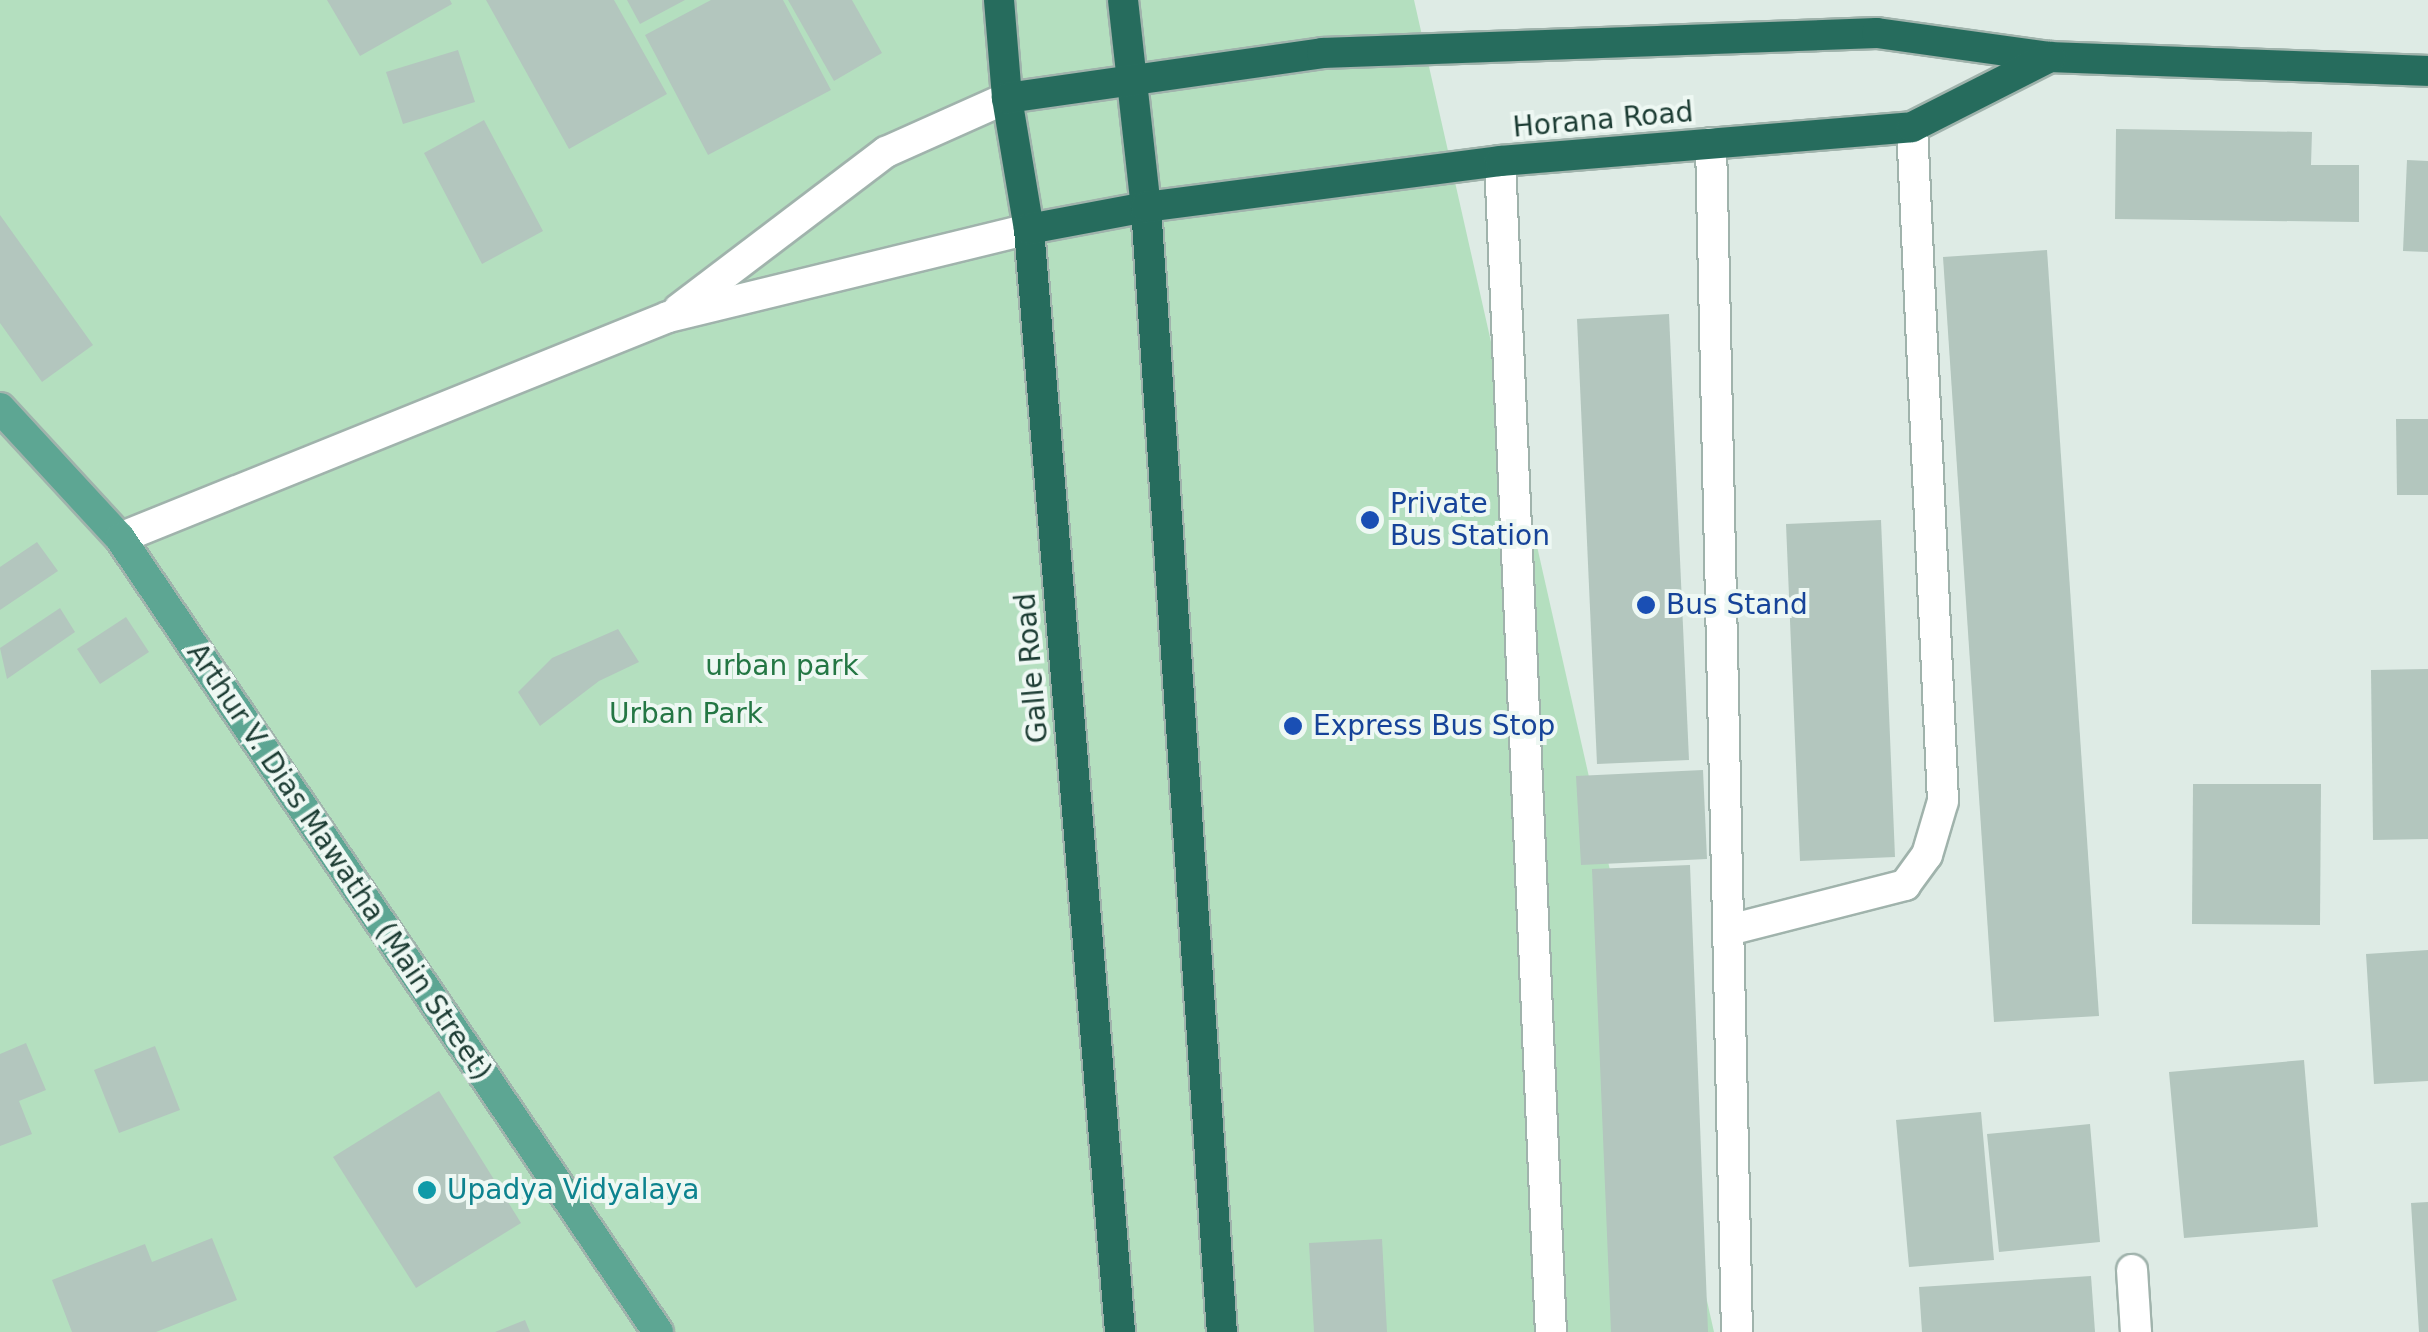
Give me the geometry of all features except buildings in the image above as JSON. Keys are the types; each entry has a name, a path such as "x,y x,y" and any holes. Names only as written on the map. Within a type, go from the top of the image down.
{"highway":[{"name":"Galle Road","path":"999,0 1007,98 1029,229 1120,1332"},
{"path":"1123,0 1146,207 1222,1332"},
{"name":"Horana Road","path":"1007,98 1322,53 1858,34 2050,57 2428,71"},
{"name":"Horana Road","path":"1029,229 1146,207 1500,161 1912,128 2050,57"}],"main road":[{"path":"668,317 886,152 1007,98"},
{"path":"1729,930 1905,885 1927,855 1944,801 1912,128"},
{"path":"1712,143 1737,1332"},
{"path":"1500,161 1551,1332"},
{"path":"120,538 668,317 1029,229"},
{"name":"Arthur V. Dias Mawatha (Main Street)","path":"0,408 120,538 658,1332"},
{"path":"2132,1270 2136,1332"}],"green space":[{"name":"urban park","path":"0,0 1414,0 1714,1332 0,1332"}],"place":[{"name":"Private Bus Station","path":"1370,520"},
{"name":"Bus Stand","path":"1646,605"},
{"name":"Express Bus Stop","path":"1293,726"},
{"name":"Upadya Vidyalaya","path":"427,1190"}],"park label":[{"name":"Urban Park","path":"686,714"}]}
